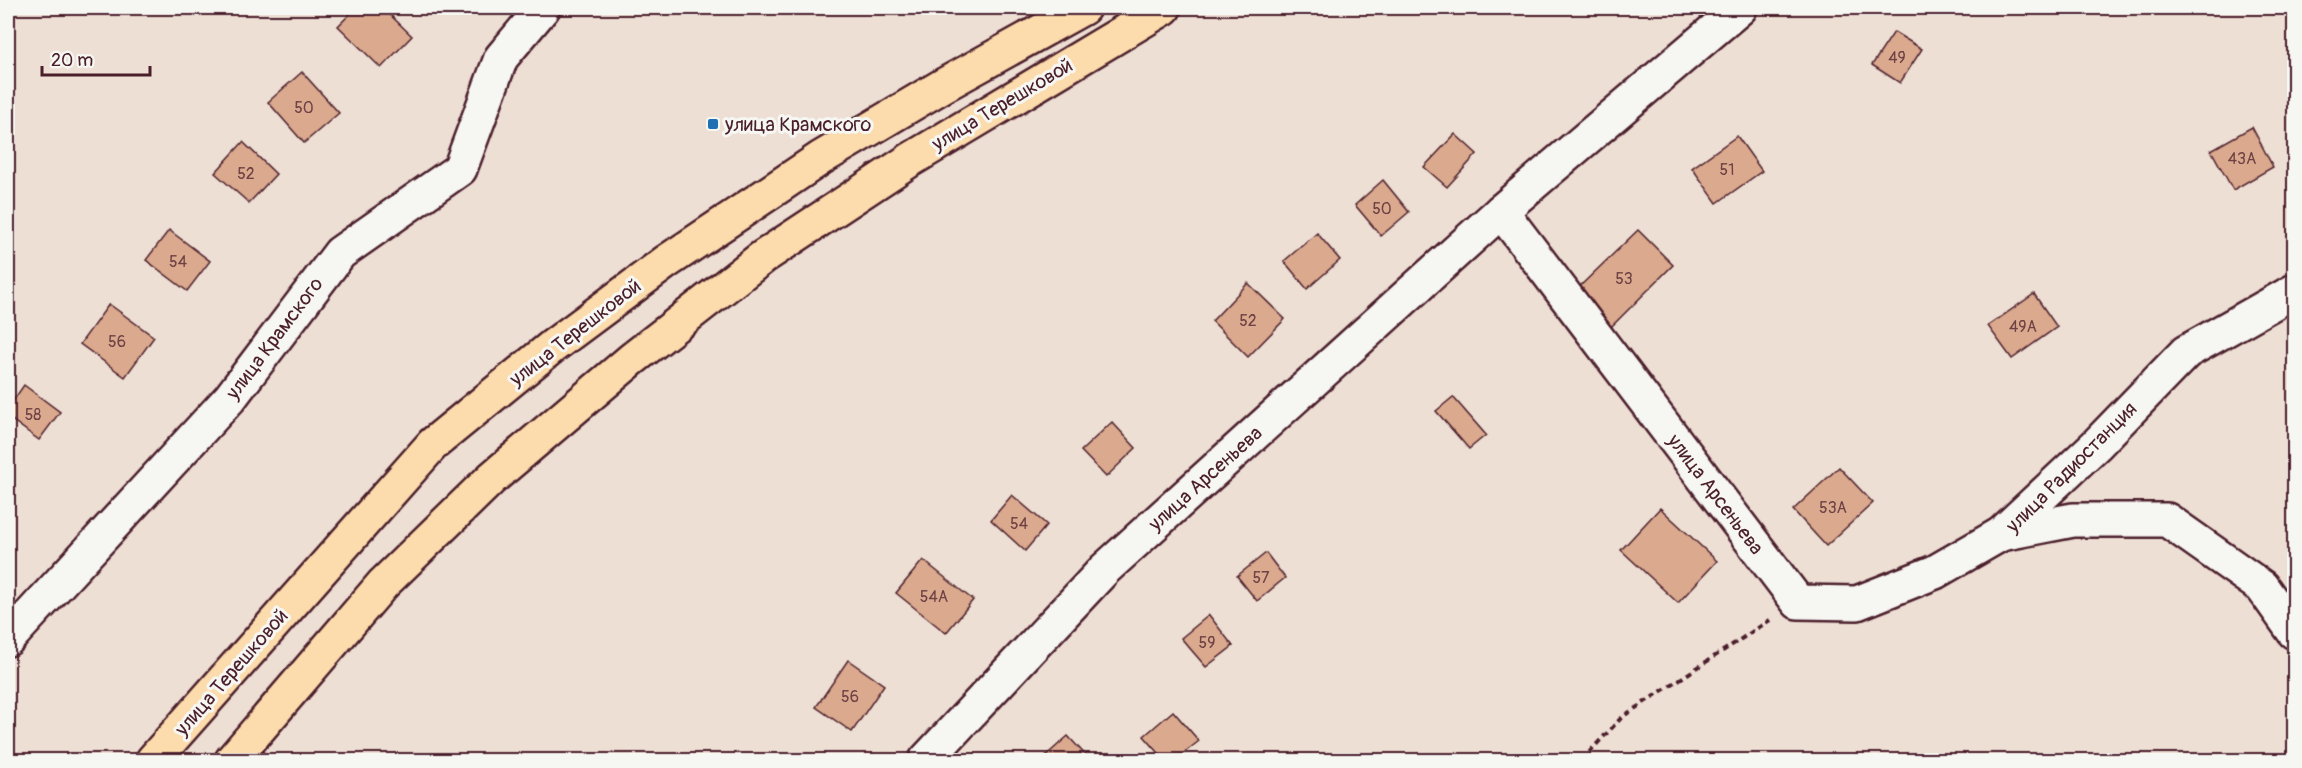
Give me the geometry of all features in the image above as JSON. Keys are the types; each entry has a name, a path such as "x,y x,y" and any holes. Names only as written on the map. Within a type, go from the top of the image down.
{"main road":[{"name":"улица Терешковой","path":"153,760 432,444 553,346 666,262 821,158 944,85 1083,8"},
{"name":"улица Терешковой","path":"232,760 382,584 492,478 631,360 792,237 910,160 1164,8"}],"street":[{"name":"улица Крамского","path":"8,639 230,398 340,253 460,169 501,58 543,8"},
{"name":"улица Арсеньева","path":"926,760 1105,568 1501,211 1740,8"},
{"name":"улица Арсеньева","path":"1501,211 1798,602"},
{"name":"улица Радиостанция","path":"2001,534 2096,445 2186,352 2295,291"},
{"name":"улица Радиостанция","path":"2001,534 2073,520 2168,520 2262,587 2295,632"},
{"path":"1798,602 1857,603 1935,572 2001,534"}],"path":[{"path":"1582,760 1622,717 1798,602"}],"building":[{"path":"356,8 383,8 412,36 381,68 338,26"},
{"path":"1894,32 1922,49 1900,83 1872,65"},
{"path":"302,72 339,113 304,143 268,102"},
{"path":"2252,127 2273,167 2233,190 2211,150"},
{"path":"1455,134 1477,154 1447,187 1424,167"},
{"path":"1737,136 1762,171 1717,203 1692,168"},
{"path":"243,142 276,174 249,203 215,173"},
{"path":"1383,180 1409,212 1381,236 1355,205"},
{"path":"169,230 210,261 187,291 146,260"},
{"path":"1638,230 1673,265 1611,327 1575,291"},
{"path":"1317,233 1340,260 1307,289 1284,261"},
{"path":"1248,283 1285,319 1248,357 1212,321"},
{"path":"2034,294 2057,327 2012,359 1988,326"},
{"path":"109,304 154,337 125,377 80,344"},
{"path":"24,385 60,412 39,440 8,417 8,408"},
{"path":"1453,397 1486,435 1469,449 1436,411"},
{"path":"1112,422 1136,448 1106,477 1081,451"},
{"path":"1839,467 1873,503 1826,546 1793,510"},
{"path":"1012,495 1047,525 1025,551 991,520"},
{"path":"1660,508 1717,561 1678,603 1621,550"},
{"path":"1266,553 1285,578 1257,601 1237,576"},
{"path":"923,560 973,600 946,633 896,593"},
{"path":"1209,615 1233,646 1206,667 1181,638"},
{"path":"848,660 884,685 852,732 816,707"},
{"path":"1173,711 1199,741 1175,760 1165,760 1144,736"},
{"path":"1068,736 1090,760 1041,760"}],"place":[{"name":"улица Крамского","path":"713,124"}]}
